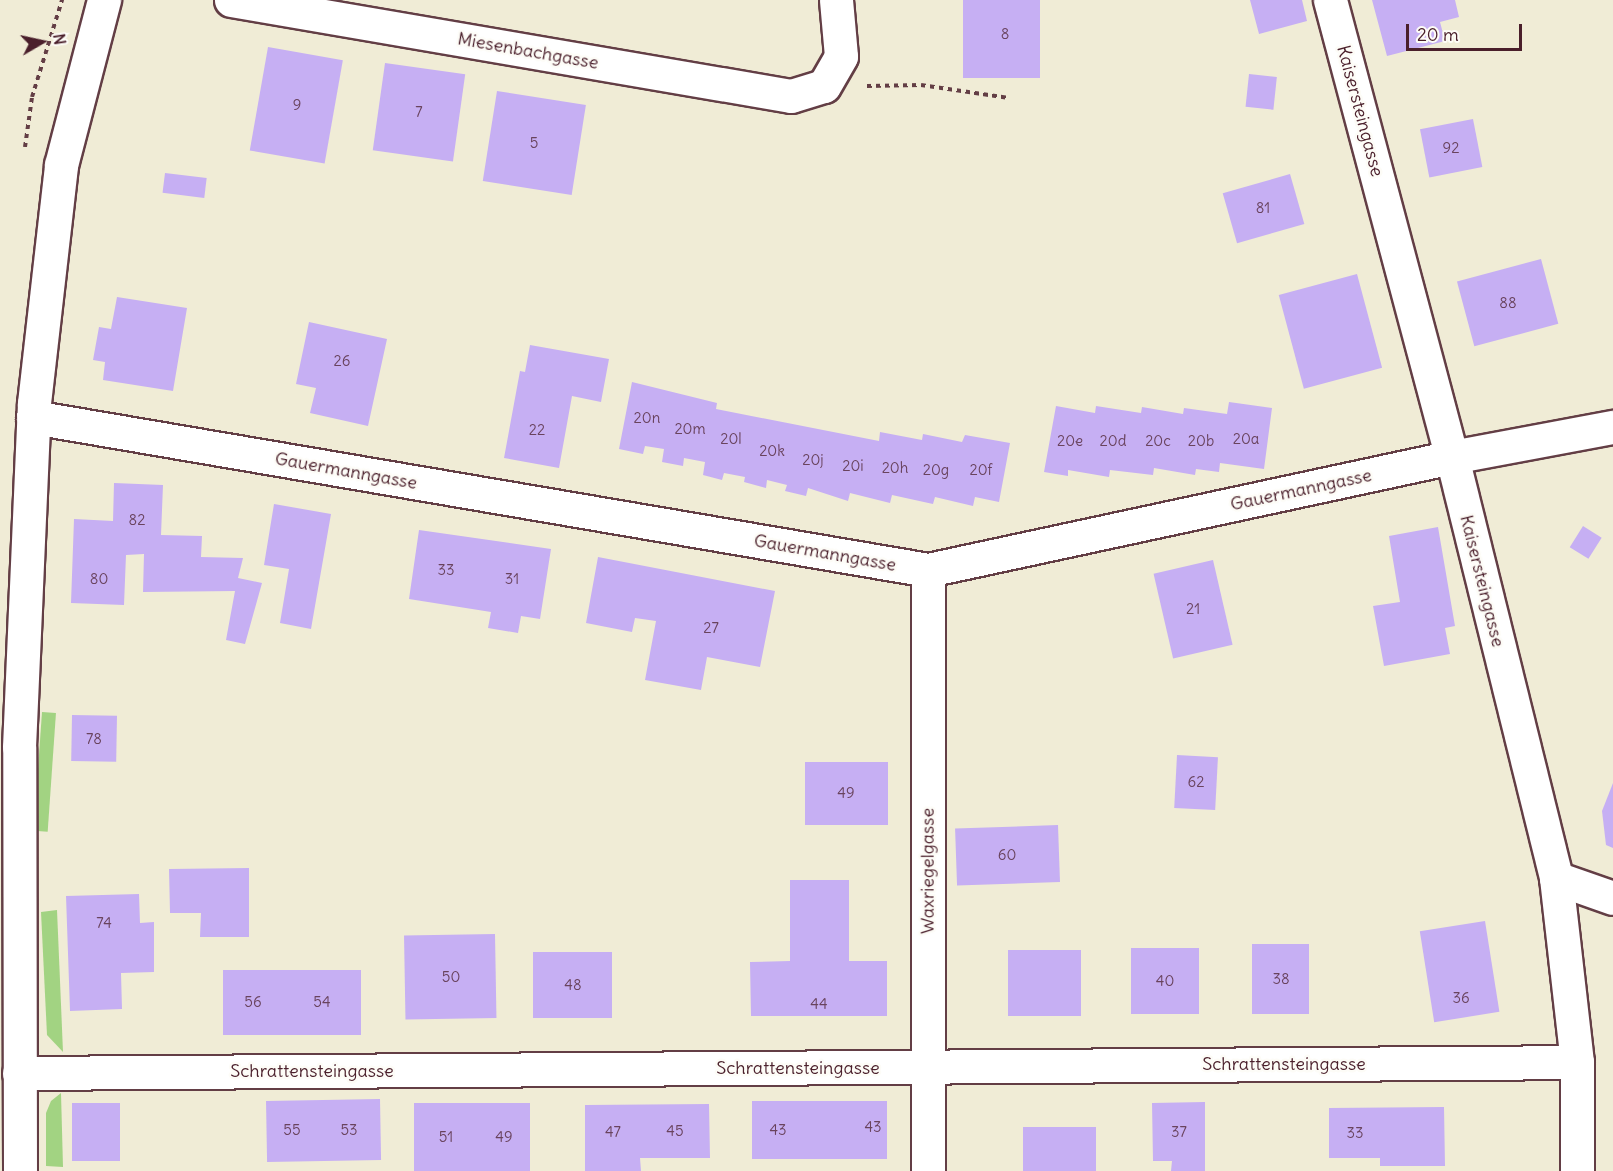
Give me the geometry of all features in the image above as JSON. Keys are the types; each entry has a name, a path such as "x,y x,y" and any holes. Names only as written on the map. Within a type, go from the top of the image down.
{"street":[{"path":"20,1171 19,747 33,417 61,165 104,0"},
{"name":"Miesenbachgasse","path":"231,0 791,96 824,86"},
{"path":"824,86 842,56 836,0"},
{"name":"Kaisersteingasse","path":"1330,0 1452,457 1556,878 1577,1062 1577,1171"},
{"name":"Gauermanngasse","path":"33,417 928,570 1452,457 1613,427"},
{"name":"Waxriegelgasse","path":"928,570 928,1171"},
{"path":"1556,878 1613,898"},
{"name":"Schrattensteingasse","path":"19,1074 1577,1062"}],"path":[{"path":"824,86 921,85 1009,98"}],"green space":[{"path":"42,712 56,713 48,832 34,831"},
{"path":"57,910 63,1052 47,1035 41,912"},
{"path":"61,1093 63,1167 46,1166 46,1113 51,1101"}],"building":[{"path":"963,0 1040,0 1040,78 963,78"},
{"path":"1250,0 1302,0 1307,21 1259,34"},
{"path":"1372,0 1455,0 1459,17 1440,22 1445,41 1387,56"},
{"path":"268,47 343,60 325,164 250,150"},
{"path":"385,63 465,74 453,161 373,150"},
{"path":"1249,74 1277,77 1273,110 1246,107"},
{"path":"497,91 586,105 572,195 483,181"},
{"path":"1473,119 1482,167 1429,177 1420,129"},
{"path":"165,173 207,178 204,198 163,193"},
{"path":"1290,174 1304,224 1237,243 1223,193"},
{"path":"1541,259 1558,324 1474,346 1457,282"},
{"path":"1357,274 1382,368 1304,389 1279,295"},
{"path":"117,297 187,308 173,391 103,380 105,362 93,360 99,327 111,329"},
{"path":"309,322 387,339 368,426 310,413 316,388 296,384"},
{"path":"530,345 609,359 601,402 572,396 559,468 504,458 520,371 525,372"},
{"path":"632,382 717,403 716,409 879,441 880,432 922,440 923,434 962,442 965,435 1010,443 999,502 975,497 973,506 935,497 933,504 892,495 890,503 850,493 848,501 808,488 806,496 785,491 787,485 767,480 766,488 744,482 745,477 724,473 722,480 703,475 705,462 684,458 683,466 662,462 664,449 645,446 643,454 619,449"},
{"path":"1229,402 1272,408 1264,469 1220,463 1219,472 1196,469 1195,475 1154,468 1153,475 1110,470 1109,477 1068,470 1068,476 1044,472 1056,406 1095,413 1096,406 1141,413 1142,407 1183,414 1184,408 1227,414"},
{"path":"114,483 163,485 161,535 202,536 201,557 243,558 238,578 262,583 245,644 226,640 235,591 143,592 144,554 126,555 124,605 71,603 74,519 113,521"},
{"path":"274,504 331,514 311,629 280,623 289,569 264,565"},
{"path":"1583,526 1602,538 1588,559 1570,547"},
{"path":"1438,527 1455,626 1445,628 1450,654 1384,666 1373,606 1400,602 1389,536"},
{"path":"419,530 551,549 540,619 521,616 518,633 488,628 491,612 409,599"},
{"path":"598,557 775,591 760,667 707,657 701,690 645,680 656,621 635,618 632,632 586,623"},
{"path":"1213,560 1233,645 1173,658 1154,574"},
{"path":"72,715 117,716 116,762 71,761"},
{"path":"1177,755 1218,757 1215,810 1174,808"},
{"path":"805,762 888,762 888,825 805,825"},
{"path":"1613,783 1613,848 1606,845 1602,811"},
{"path":"1058,825 1060,882 957,886 955,829"},
{"path":"249,868 249,937 200,937 201,913 170,913 169,869"},
{"path":"790,880 849,880 849,961 887,961 887,1016 751,1016 750,962 790,961"},
{"path":"139,894 140,923 154,922 154,972 121,973 122,1009 70,1011 66,896"},
{"path":"1485,921 1499,1012 1434,1022 1420,931"},
{"path":"495,934 496,1018 405,1020 404,936"},
{"path":"1252,944 1309,944 1309,1014 1252,1014"},
{"path":"1131,948 1199,948 1199,1014 1131,1014"},
{"path":"1008,950 1081,950 1081,1016 1008,1016"},
{"path":"533,952 612,952 612,1018 533,1018"},
{"path":"223,970 361,970 361,1035 223,1035"},
{"path":"380,1099 381,1160 267,1162 266,1101"},
{"path":"752,1101 887,1101 887,1159 752,1159"},
{"path":"1205,1102 1205,1171 1171,1171 1172,1161 1153,1161 1152,1103"},
{"path":"72,1103 120,1103 120,1161 72,1161"},
{"path":"414,1103 530,1103 530,1171 414,1171"},
{"path":"709,1104 710,1158 640,1158 641,1171 585,1171 585,1105"},
{"path":"1444,1107 1445,1166 1380,1166 1380,1158 1329,1158 1329,1108"},
{"path":"1023,1127 1096,1127 1096,1171 1023,1171"}]}
